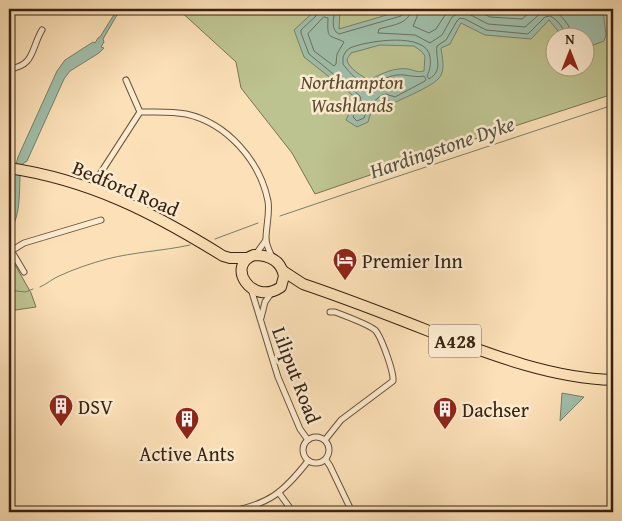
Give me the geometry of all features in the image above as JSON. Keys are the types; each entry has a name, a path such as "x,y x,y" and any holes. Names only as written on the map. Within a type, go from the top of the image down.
{"highway":[{"name":"Bedford Road","path":"9,168 30,171 83,185 129,204 183,231 223,256 242,275"},
{"name":"Bedford Road","path":"223,256 230,258 250,257"},
{"path":"250,257 272,258 283,271 284,280 276,289 261,292 251,289 242,275 243,264 250,257"},
{"name":"A428","path":"283,271 303,284 522,365 585,378 613,380"},
{"name":"A428","path":"276,289 292,284 303,284"}],"street":[{"path":"9,69 26,64 42,30"},
{"path":"126,80 140,112"},
{"path":"98,177 140,112"},
{"path":"140,112 185,114 218,128 235,140 247,154 265,191 269,216 266,240 272,258"},
{"path":"24,272 10,249 101,220"},
{"path":"250,257 266,240"},
{"name":"Liliput Road","path":"251,289 269,353 288,404 300,429 308,440"},
{"name":"Liliput Road","path":"260,321 265,302 276,289"},
{"path":"325,440 341,420 393,381 394,376 387,355 375,330 335,312 330,312"},
{"path":"315,437 325,440 330,449 326,460 319,463 308,461 305,458 303,447 308,440 315,437"},
{"path":"326,460 352,512"},
{"path":"229,512 255,506 279,494 308,461"},
{"path":"279,494 293,512"},
{"path":"9,509 16,512"}],"green space":[{"name":"Northampton Washlands","path":"178,9 613,9 613,94 315,194 292,153 241,88 236,62"},
{"path":"9,254 31,293 36,307 9,311"}],"water":[{"path":"115,9 123,9 117,15 103,39 104,42 101,47 104,48 70,71 64,79 27,161 21,165 18,208 9,232 10,177 13,175 18,157 57,71 65,60 93,42 95,43 115,13"},
{"path":"317,9 340,9 339,29 407,9 613,9 613,11 603,10 606,35 604,41 594,45 594,28 556,28 549,20 531,39 485,35 461,23 450,44 441,48 443,69 441,75 434,83 394,103 385,99 372,109 368,122 357,127 346,120 356,98 304,57 294,30","holes":["380,45 414,46 425,56 424,71 398,69 369,80 353,69 347,60 351,53"]},
{"path":"562,393 584,397 560,421"}],"waterway":[{"name":"Hardingstone Dyke","path":"280,216 613,105"},
{"name":"Hardingstone Dyke","path":"215,239 258,223"},
{"name":"Hardingstone Dyke","path":"40,287 56,277 83,266 117,257 190,245"},
{"name":"Hardingstone Dyke","path":"9,290 25,292 33,289"}],"place":[{"name":"Premier Inn","path":"345,281"},
{"name":"DSV","path":"61,427"},
{"name":"Dachser","path":"445,430"},
{"name":"Active Ants","path":"187,440"}]}
